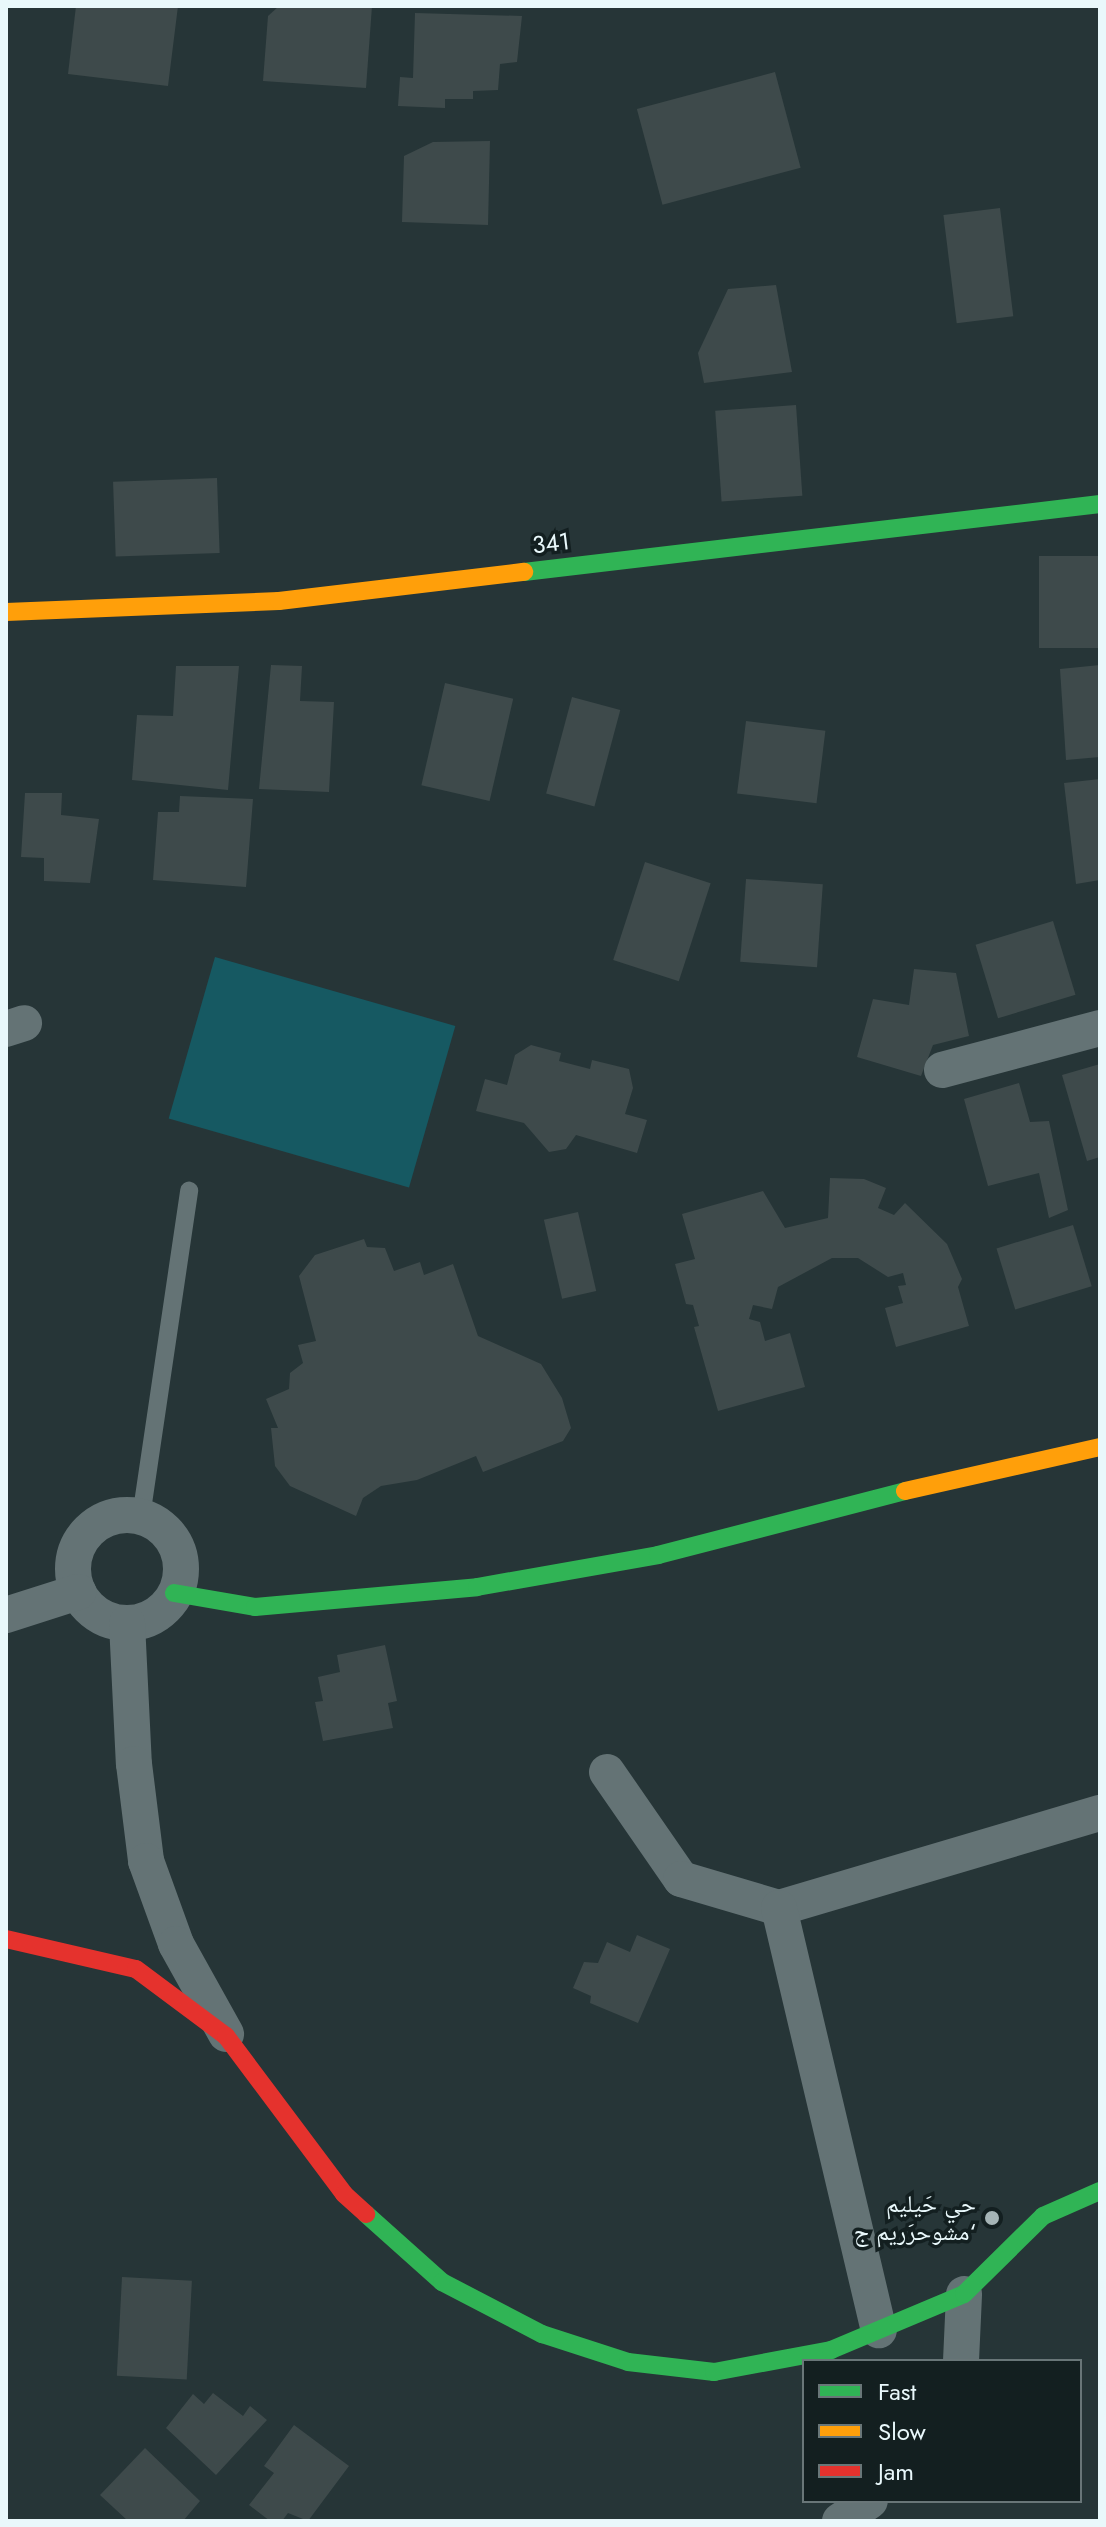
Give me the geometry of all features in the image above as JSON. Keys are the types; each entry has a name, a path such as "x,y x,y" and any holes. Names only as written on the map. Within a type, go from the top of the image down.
{"street":[{"name":"341","path":"6,612 279,601 1100,504"},
{"path":"942,1070 1100,1028"},
{"path":"174,1593 255,1607 477,1587 658,1555 1008,1464 1100,1447"},
{"path":"141,1517 169,1535 178,1550 181,1567 174,1593 158,1614 127,1623 104,1618 78,1592 73,1575 81,1540 108,1519 141,1517"},
{"path":"6,1615 78,1592"},
{"path":"127,1623 134,1764 146,1861 176,1944 226,2036 344,2194 442,2282 542,2334 628,2362 714,2372 831,2350 964,2294 1043,2216 1100,2191"},
{"path":"607,1772 681,1879 779,1908 1100,1813"},
{"path":"779,1908 879,2330"},
{"path":"6,1939 136,1969 226,2036"},
{"path":"961,2359 964,2294"},
{"path":"840,2521 867,2503"}],"lane":[{"path":"141,1517 189,1191"}],"shaded area":[{"path":"215,957 455,1026 409,1187 169,1118"}],"building":[{"path":"76,6 178,6 168,86 68,74"},
{"path":"279,6 372,6 366,88 263,81 268,16"},
{"path":"415,13 522,16 517,62 500,64 498,90 473,91 473,99 445,99 445,108 398,106 400,77 413,78"},
{"path":"775,72 801,168 662,205 637,109"},
{"path":"490,141 488,225 402,222 404,156 433,142"},
{"path":"1000,208 1013,316 957,323 943,215"},
{"path":"776,285 792,372 704,383 698,353 728,289"},
{"path":"796,405 802,496 722,501 715,411"},
{"path":"217,478 220,553 116,557 113,482"},
{"path":"1039,556 1100,556 1100,648 1039,648"},
{"path":"271,665 302,666 300,701 334,702 329,792 259,789"},
{"path":"1100,665 1100,757 1066,760 1060,669"},
{"path":"176,666 239,666 228,790 132,780 137,715 173,716"},
{"path":"445,683 513,699 490,801 421,785"},
{"path":"572,697 620,710 594,807 546,794"},
{"path":"746,721 825,731 817,803 737,793"},
{"path":"1100,779 1100,880 1076,884 1064,783"},
{"path":"25,793 62,793 61,815 99,819 90,883 44,881 44,858 21,857"},
{"path":"180,796 253,799 246,887 153,880 158,812 179,812"},
{"path":"645,862 711,883 679,981 613,960"},
{"path":"746,879 823,884 817,967 740,962"},
{"path":"1053,921 1076,995 998,1018 976,945"},
{"path":"914,969 956,973 969,1036 933,1045 921,1076 857,1057 873,999 909,1005"},
{"path":"531,1045 561,1053 559,1061 590,1069 592,1060 629,1069 633,1088 625,1114 647,1120 637,1153 576,1135 566,1149 549,1152 524,1123 476,1111 485,1079 507,1085 515,1055"},
{"path":"1100,1064 1100,1157 1087,1161 1062,1075"},
{"path":"1019,1083 1030,1122 1049,1121 1068,1210 1049,1218 1039,1173 988,1186 964,1099"},
{"path":"830,1178 864,1179 886,1188 878,1208 894,1215 905,1203 947,1244 962,1279 958,1287 969,1326 896,1347 885,1308 903,1303 898,1286 906,1285 903,1273 888,1277 858,1258 832,1258 778,1287 772,1309 753,1305 749,1319 760,1322 765,1341 790,1333 805,1387 718,1411 694,1327 699,1326 693,1305 686,1304 675,1264 695,1259 682,1214 763,1191 785,1228 828,1218"},
{"path":"578,1212 596,1291 562,1299 544,1220"},
{"path":"1073,1225 1092,1286 1015,1310 996,1248"},
{"path":"364,1239 367,1247 385,1248 394,1271 420,1262 424,1275 453,1264 478,1336 541,1364 562,1398 571,1428 563,1441 483,1472 476,1456 417,1480 381,1486 363,1498 356,1516 290,1486 275,1466 271,1428 278,1428 266,1399 289,1389 290,1373 303,1363 298,1345 316,1341 299,1276 315,1255"},
{"path":"385,1645 397,1701 388,1703 393,1728 323,1741 315,1702 323,1701 318,1677 340,1672 337,1655"},
{"path":"637,1935 670,1949 638,2023 590,2003 591,1996 573,1988 584,1962 598,1963 607,1942 630,1952"},
{"path":"122,2277 192,2281 187,2380 117,2376"},
{"path":"213,2393 243,2416 250,2406 267,2420 216,2475 166,2428 193,2394 204,2404"},
{"path":"294,2425 349,2466 308,2521 288,2513 282,2521 270,2521 249,2505 274,2473 264,2466"},
{"path":"145,2448 200,2501 183,2521 128,2521 100,2495"}],"traffic: fast":[{"path":"524,572 1100,504"},
{"path":"174,1593 255,1607 477,1587 658,1555 905,1491"},
{"path":"366,2214 442,2282 542,2334 628,2362 714,2372 831,2350 964,2294 1043,2216 1100,2191"}],"traffic: slow":[{"path":"6,612 279,601 524,572"},
{"path":"905,1491 1100,1447"}],"traffic: jam":[{"path":"6,1939 136,1969 226,2036 344,2194 366,2214"}],"place":[{"name":"حي حَيليم مشوحرَريم ج‘","path":"992,2218"}]}
